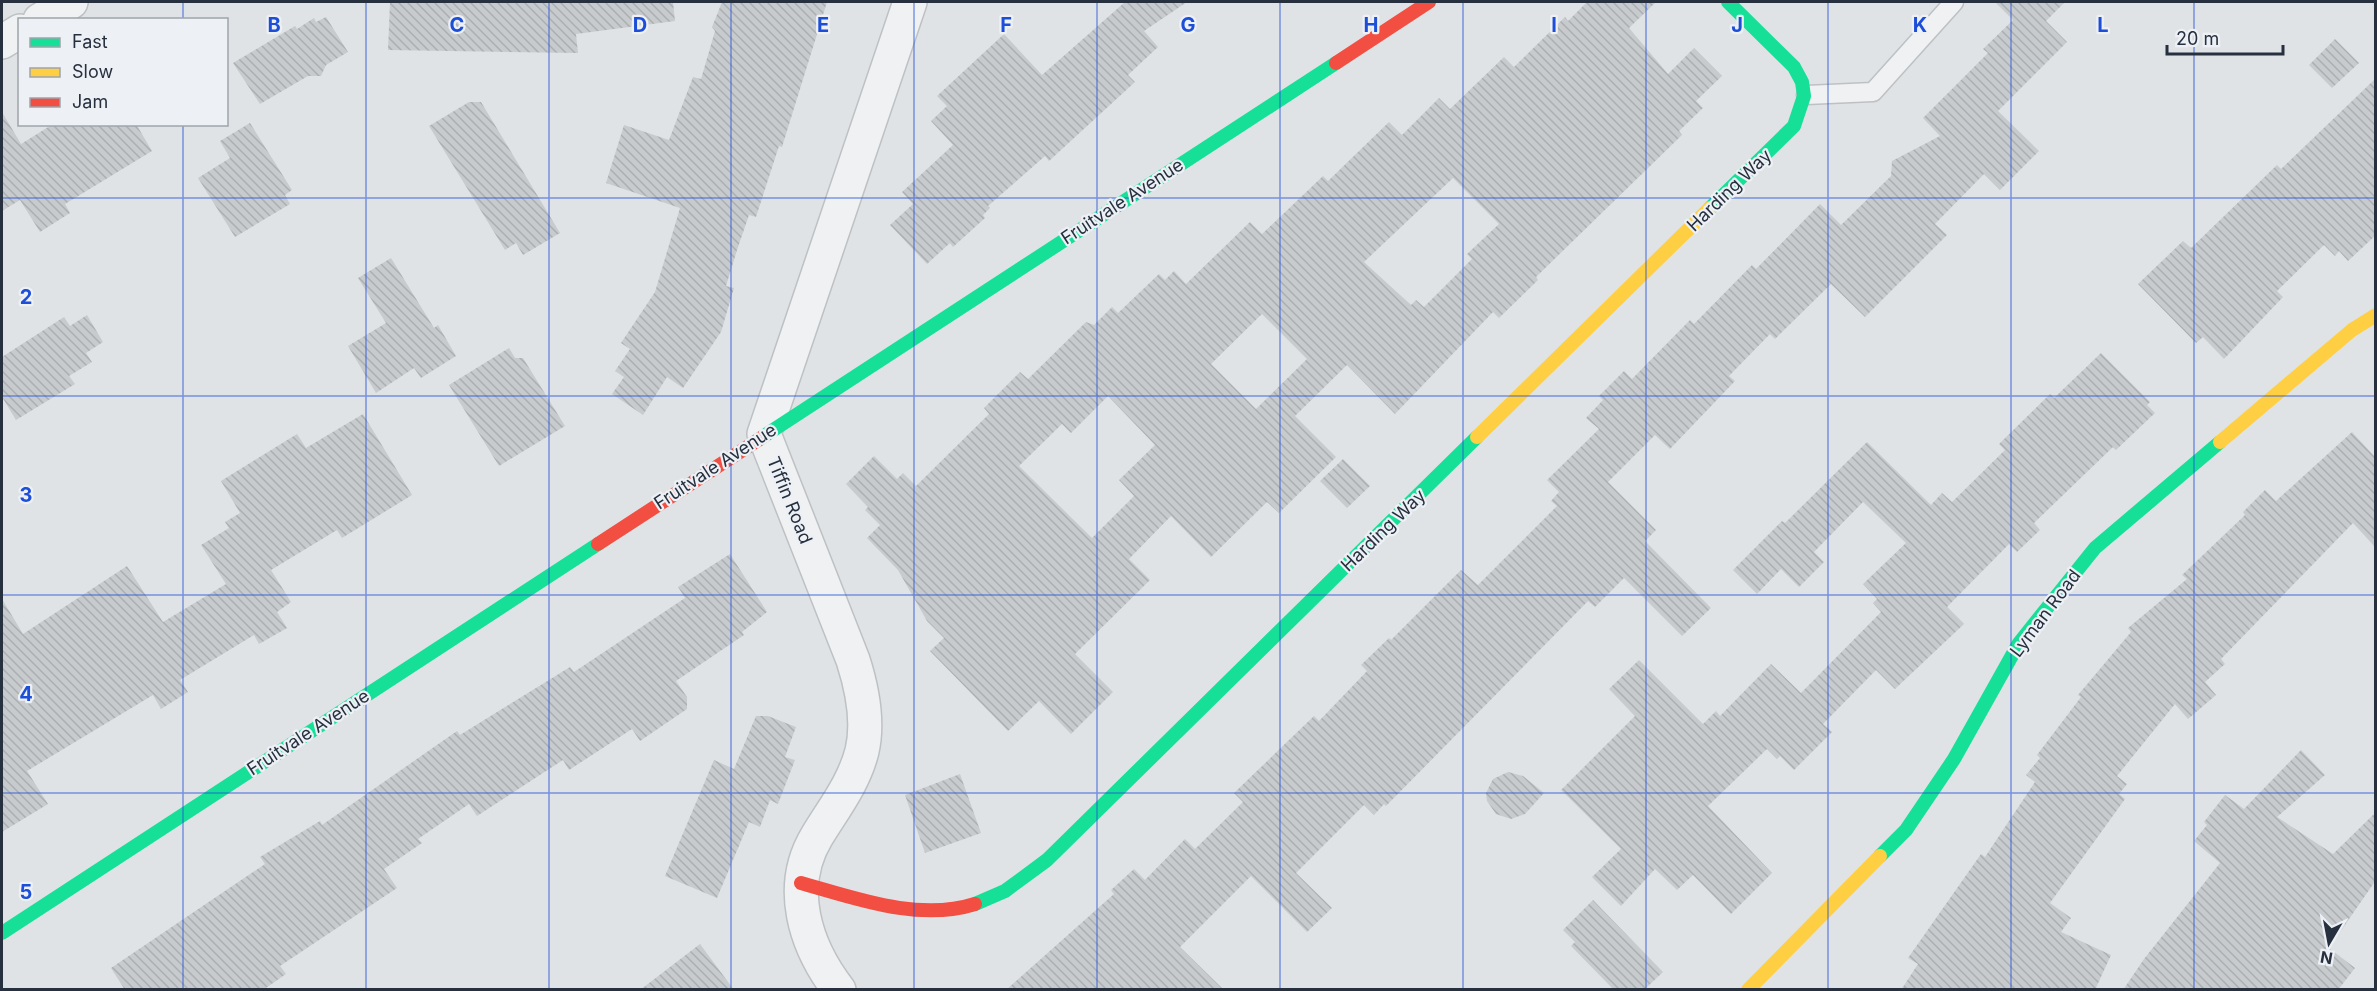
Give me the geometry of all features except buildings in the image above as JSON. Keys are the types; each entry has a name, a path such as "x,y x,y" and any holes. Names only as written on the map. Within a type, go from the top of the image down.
{"street":[{"path":"43,18 71,2"},
{"name":"Tiffin Road","path":"839,990 811,943 802,914 801,883 806,860 816,838 840,801 863,748 862,690 853,660 764,434 910,2"},
{"name":"Fruitvale Avenue","path":"2,933 1429,2"},
{"path":"1728,2 1794,67 1802,80 1806,95"},
{"path":"2,42 18,32"},
{"name":"Harding Way","path":"801,883 890,906 924,910 957,908 990,899 1021,882 1073,835 1794,126 1803,111 1806,95"},
{"name":"Lyman Road","path":"1748,990 1836,898 1906,830 1954,759 2019,643 2095,548 2352,330 2376,315"}],"lane":[{"path":"1806,95 1873,92 1954,2"}],"traffic: fast":[{"path":"1710,208 1794,126 1804,96 1802,82 1794,67 1728,2"},
{"path":"761,438 1336,63"},
{"path":"975,904 1005,891 1047,860 1477,437"},
{"path":"1880,856 1906,830 1954,759 2019,643 2095,548 2220,442"},
{"path":"2,933 598,544"}],"traffic: slow":[{"path":"1477,437 1710,208"},
{"path":"2220,442 2352,330 2376,315"},
{"path":"1748,990 1880,856"}],"traffic: jam":[{"path":"1336,63 1429,2"},
{"path":"598,544 761,438"},
{"path":"801,883 865,901 909,909 953,909 975,904"}]}
